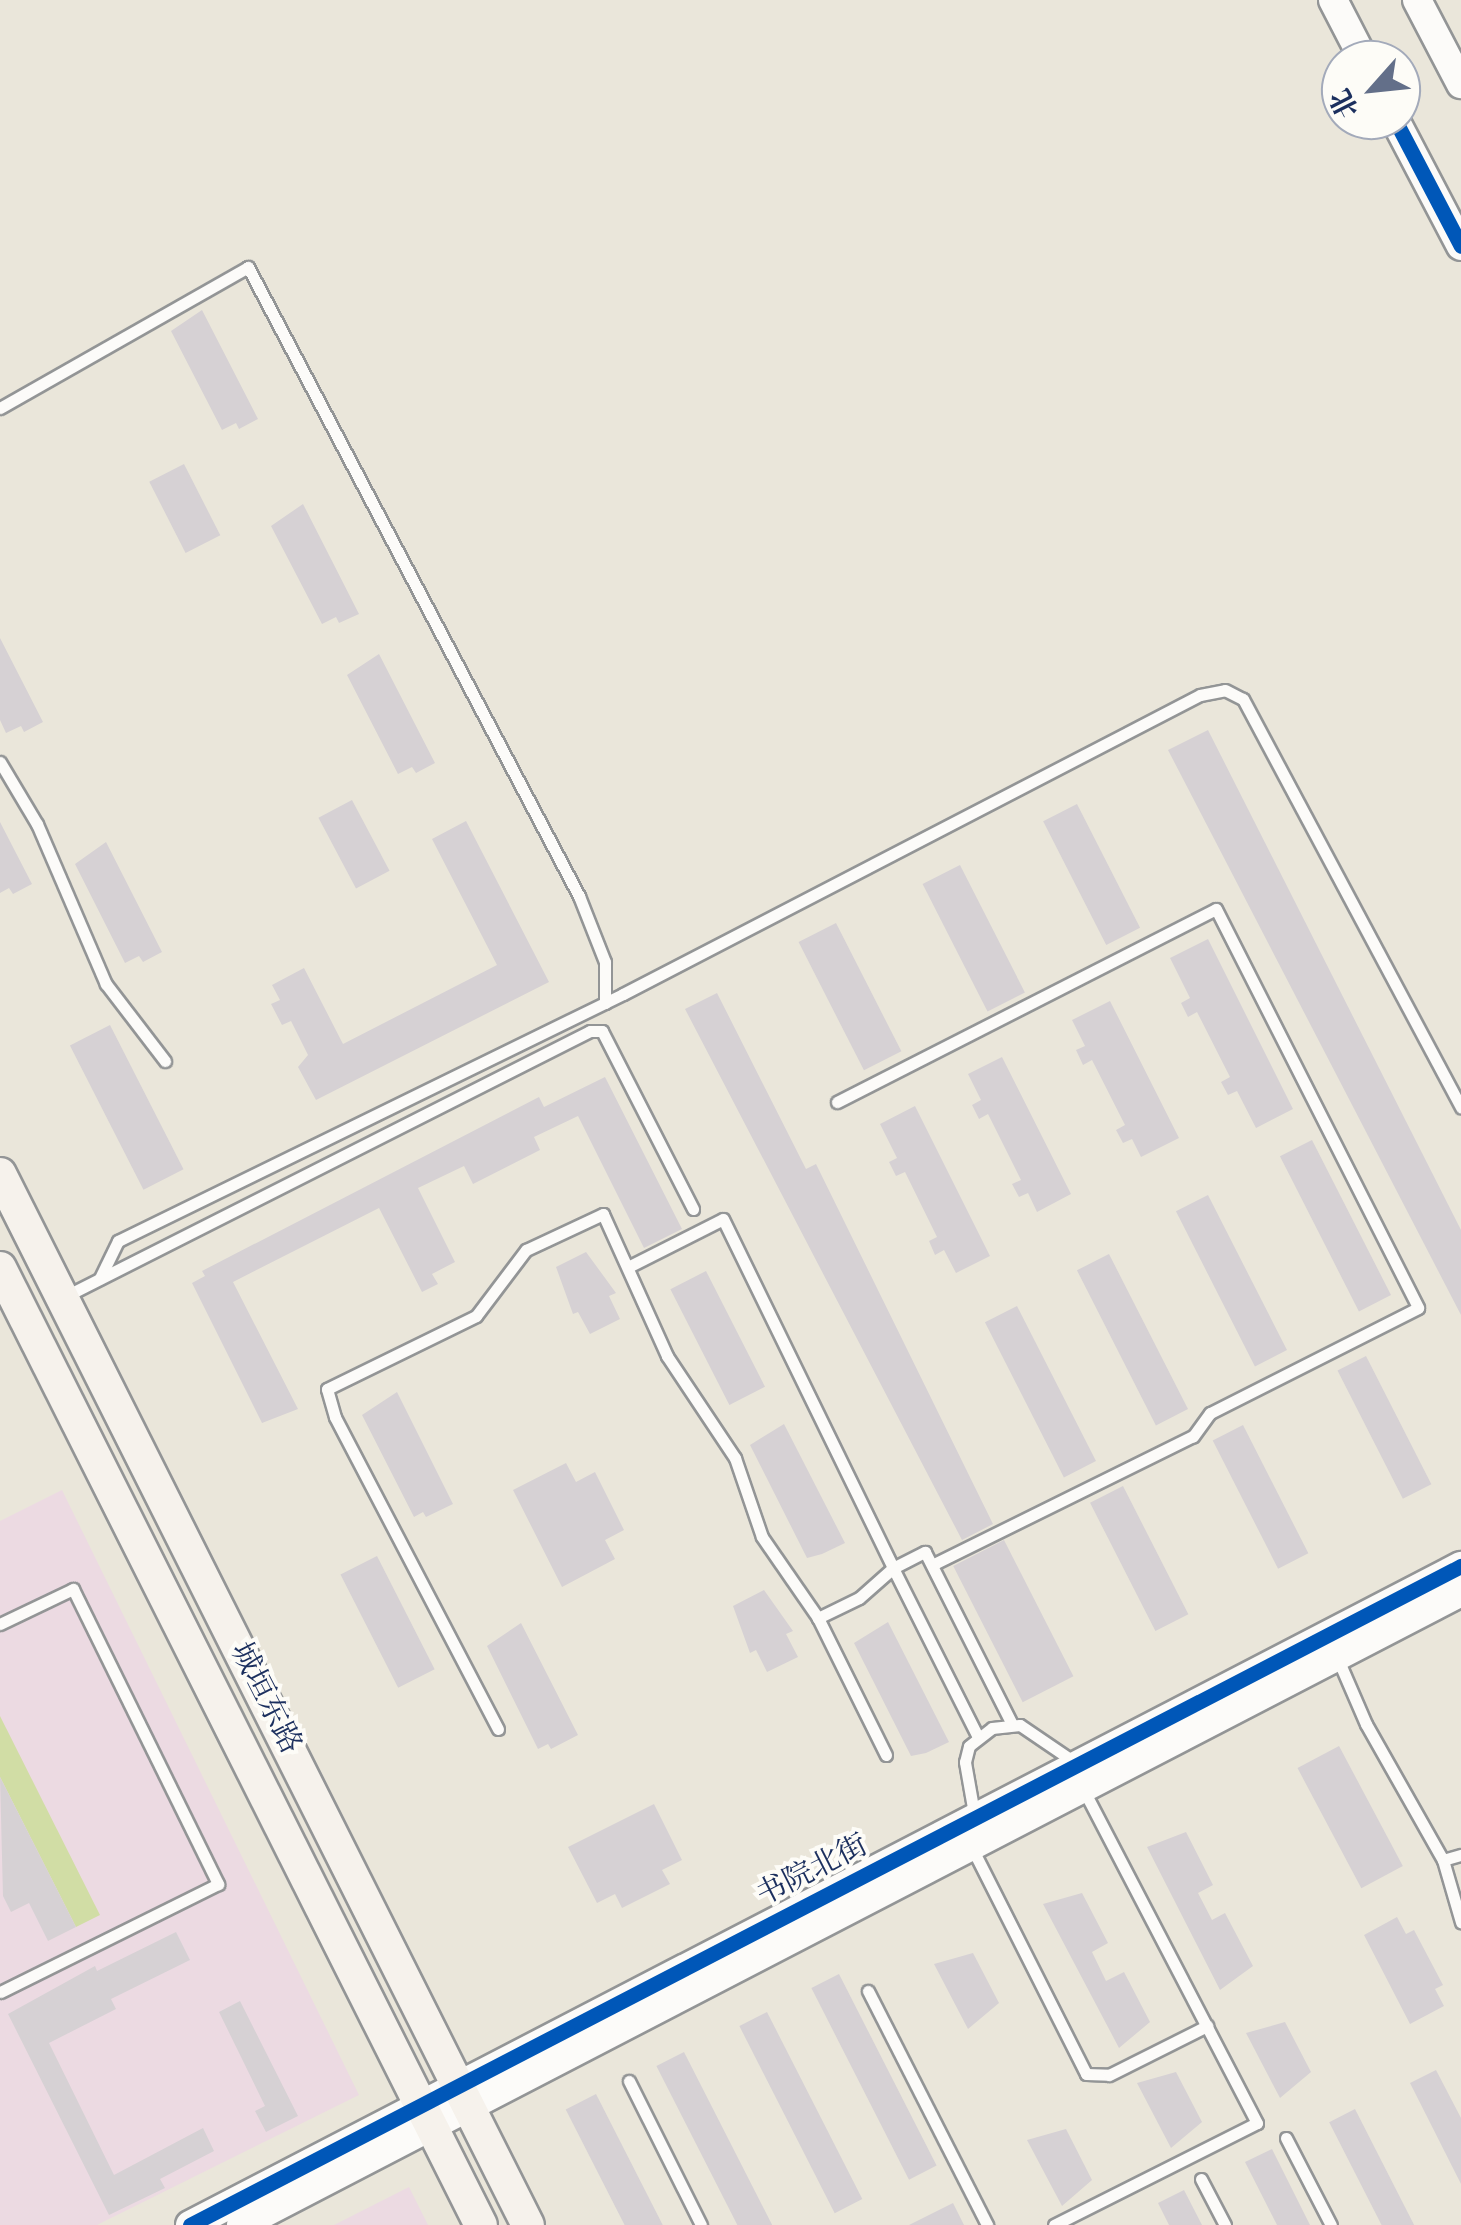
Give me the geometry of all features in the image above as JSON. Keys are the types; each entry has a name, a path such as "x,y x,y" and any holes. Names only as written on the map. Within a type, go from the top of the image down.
{"main road":[{"name":"城垣东路","path":"0,1174 528,2225"},
{"name":"城垣东路","path":"0,1268 481,2225"}],"street":[{"path":"1333,0 1354,40"},
{"path":"1417,0 1461,84"},
{"path":"1405,140 1461,246"},
{"name":"书院北街","path":"240,2225 426,2117 1081,1777 1461,1566"},
{"name":"书院北街","path":"1081,1777 1336,1657 1461,1592"},
{"name":"书院北街","path":"190,2225 426,2117"}],"lane":[{"path":"0,408 248,267 579,896 604,962 605,1003"},
{"path":"100,1278 118,1241 605,1003 1200,694 1224,690 1242,699 1461,1107"},
{"path":"0,762 37,824 106,984 165,1062"},
{"path":"836,1102 1216,910 1418,1308 1210,1413 1193,1436 932,1566"},
{"path":"62,1298 590,1031 602,1031 693,1208"},
{"path":"498,1729 335,1417 327,1389 476,1316 496,1297 510,1264 591,1216 608,1218 667,1356 735,1458 762,1537 818,1618 886,1755"},
{"path":"628,1267 723,1219 978,1737"},
{"path":"818,1618 859,1598 892,1568 925,1552 1012,1724 1054,1743 1081,1777 1258,2124 1054,2225"},
{"path":"0,1624 72,1589 218,1884 0,1992"},
{"path":"1336,1657 1366,1724 1442,1860 1461,1922"},
{"path":"1012,1724 978,1737 965,1762 973,1833 1086,2074 1109,2075 1207,2026"},
{"path":"1442,1860 1461,1855"},
{"path":"868,1991 987,2225"},
{"path":"629,2081 701,2225"},
{"path":"1286,2138 1331,2225"},
{"path":"1200,2179 1225,2225"}],"shaded area":[{"path":"62,1490 359,2095 97,2225 0,2225 0,1521"},
{"path":"409,2187 428,2225 334,2225"}],"green space":[{"path":"0,1716 100,1915 76,1927 0,1777"}],"building":[{"path":"202,310 258,419 239,429 236,423 222,430 171,331"},
{"path":"184,464 220,535 186,553 149,482"},
{"path":"303,504 359,614 339,623 336,617 322,624 271,526"},
{"path":"0,638 43,722 24,732 21,726 6,733 0,720"},
{"path":"379,654 435,763 416,773 412,767 398,774 347,675"},
{"path":"1208,730 1461,1230 1461,1315 1168,750"},
{"path":"352,800 390,871 356,888 318,818"},
{"path":"1077,804 1140,928 1106,945 1043,821"},
{"path":"466,821 549,982 316,1100 298,1067 308,1055 291,1021 282,1025 271,1004 280,1000 272,985 304,968 343,1044 497,965 432,839"},
{"path":"0,822 32,884 13,894 9,888 0,893"},
{"path":"106,842 162,952 143,962 139,956 125,963 75,864"},
{"path":"960,865 1025,992 987,1011 923,884"},
{"path":"836,923 901,1051 864,1070 799,942"},
{"path":"1208,939 1293,1109 1256,1128 1237,1091 1228,1095 1221,1082 1230,1077 1197,1012 1188,1017 1181,1003 1190,998 1170,958"},
{"path":"717,993 806,1169 816,1164 993,1524 962,1540 685,1009"},
{"path":"1110,1001 1179,1138 1141,1157 1132,1139 1123,1143 1116,1130 1125,1125 1092,1060 1083,1065 1076,1050 1085,1046 1072,1020"},
{"path":"110,1025 184,1169 143,1190 70,1045"},
{"path":"1002,1057 1071,1194 1037,1212 1028,1193 1019,1197 1012,1184 1021,1180 988,1114 979,1119 972,1105 981,1100 968,1074"},
{"path":"605,1077 682,1229 644,1248 578,1116 534,1137 540,1150 473,1184 464,1166 418,1188 455,1262 432,1274 438,1284 422,1292 379,1208 233,1282 298,1409 262,1423 192,1283 205,1276 202,1271 539,1097 544,1107"},
{"path":"915,1106 990,1256 956,1273 944,1250 935,1255 929,1241 937,1237 905,1172 896,1176 889,1162 897,1158 880,1124"},
{"path":"1312,1140 1391,1295 1359,1311 1280,1156"},
{"path":"1208,1195 1287,1350 1255,1366 1176,1211"},
{"path":"586,1252 616,1293 609,1296 620,1319 590,1334 578,1312 573,1314 556,1267"},
{"path":"1109,1254 1188,1409 1156,1425 1077,1270"},
{"path":"706,1271 765,1387 729,1405 670,1289"},
{"path":"1017,1306 1096,1461 1064,1477 985,1322"},
{"path":"1366,1356 1431,1484 1403,1499 1337,1371"},
{"path":"397,1392 453,1504 426,1517 423,1512 414,1517 362,1415"},
{"path":"784,1424 845,1543 807,1558 750,1445"},
{"path":"1243,1425 1308,1553 1278,1569 1213,1440"},
{"path":"566,1463 576,1482 595,1472 624,1530 605,1540 615,1559 562,1587 513,1490"},
{"path":"1123,1486 1188,1614 1155,1631 1090,1503"},
{"path":"1004,1540 1073,1676 1023,1702 953,1566"},
{"path":"377,1556 435,1669 398,1688 340,1575"},
{"path":"764,1590 793,1631 786,1634 798,1657 767,1672 756,1650 750,1653 733,1606"},
{"path":"888,1622 949,1742 926,1753 911,1756 854,1643"},
{"path":"521,1623 578,1735 551,1749 548,1744 538,1749 487,1646"},
{"path":"1339,1746 1403,1866 1361,1888 1298,1768"},
{"path":"0,1777 76,1927 48,1941 29,1903 11,1912 3,1896"},
{"path":"654,1804 682,1860 662,1870 670,1884 622,1908 615,1894 597,1903 568,1847"},
{"path":"1186,1832 1213,1885 1198,1893 1212,1920 1225,1913 1253,1966 1220,1990 1147,1847"},
{"path":"1082,1893 1108,1943 1092,1952 1106,1981 1124,1972 1150,2022 1119,2048 1043,1904"},
{"path":"1397,1917 1406,1934 1414,1930 1443,1985 1435,1989 1444,2006 1410,2024 1364,1935"},
{"path":"176,1932 190,1960 111,1999 116,2009 49,2043 114,2175 203,2128 214,2151 160,2179 165,2188 109,2215 8,2014 95,1966 97,1971"},
{"path":"973,1953 999,2003 968,2029 934,1964"},
{"path":"839,1974 937,2166 909,2180 811,1988"},
{"path":"240,2001 298,2116 266,2132 255,2111 265,2106 219,2012"},
{"path":"767,2012 862,2199 835,2213 739,2026"},
{"path":"1285,2022 1311,2072 1280,2098 1246,2033"},
{"path":"684,2052 772,2225 737,2225 656,2066"},
{"path":"1436,2070 1461,2118 1461,2184 1410,2083"},
{"path":"1176,2072 1202,2122 1171,2148 1137,2083"},
{"path":"596,2094 663,2225 625,2225 566,2109"},
{"path":"1355,2109 1414,2225 1382,2225 1329,2122"},
{"path":"1066,2129 1092,2180 1062,2206 1027,2140"},
{"path":"1272,2149 1310,2225 1277,2225 1245,2162"},
{"path":"1184,2190 1202,2225 1169,2225 1158,2203"},
{"path":"953,2203 964,2225 909,2225"}],"cycle path":[{"path":"1405,140 1461,246"},
{"path":"190,2225 1461,1566"}]}
